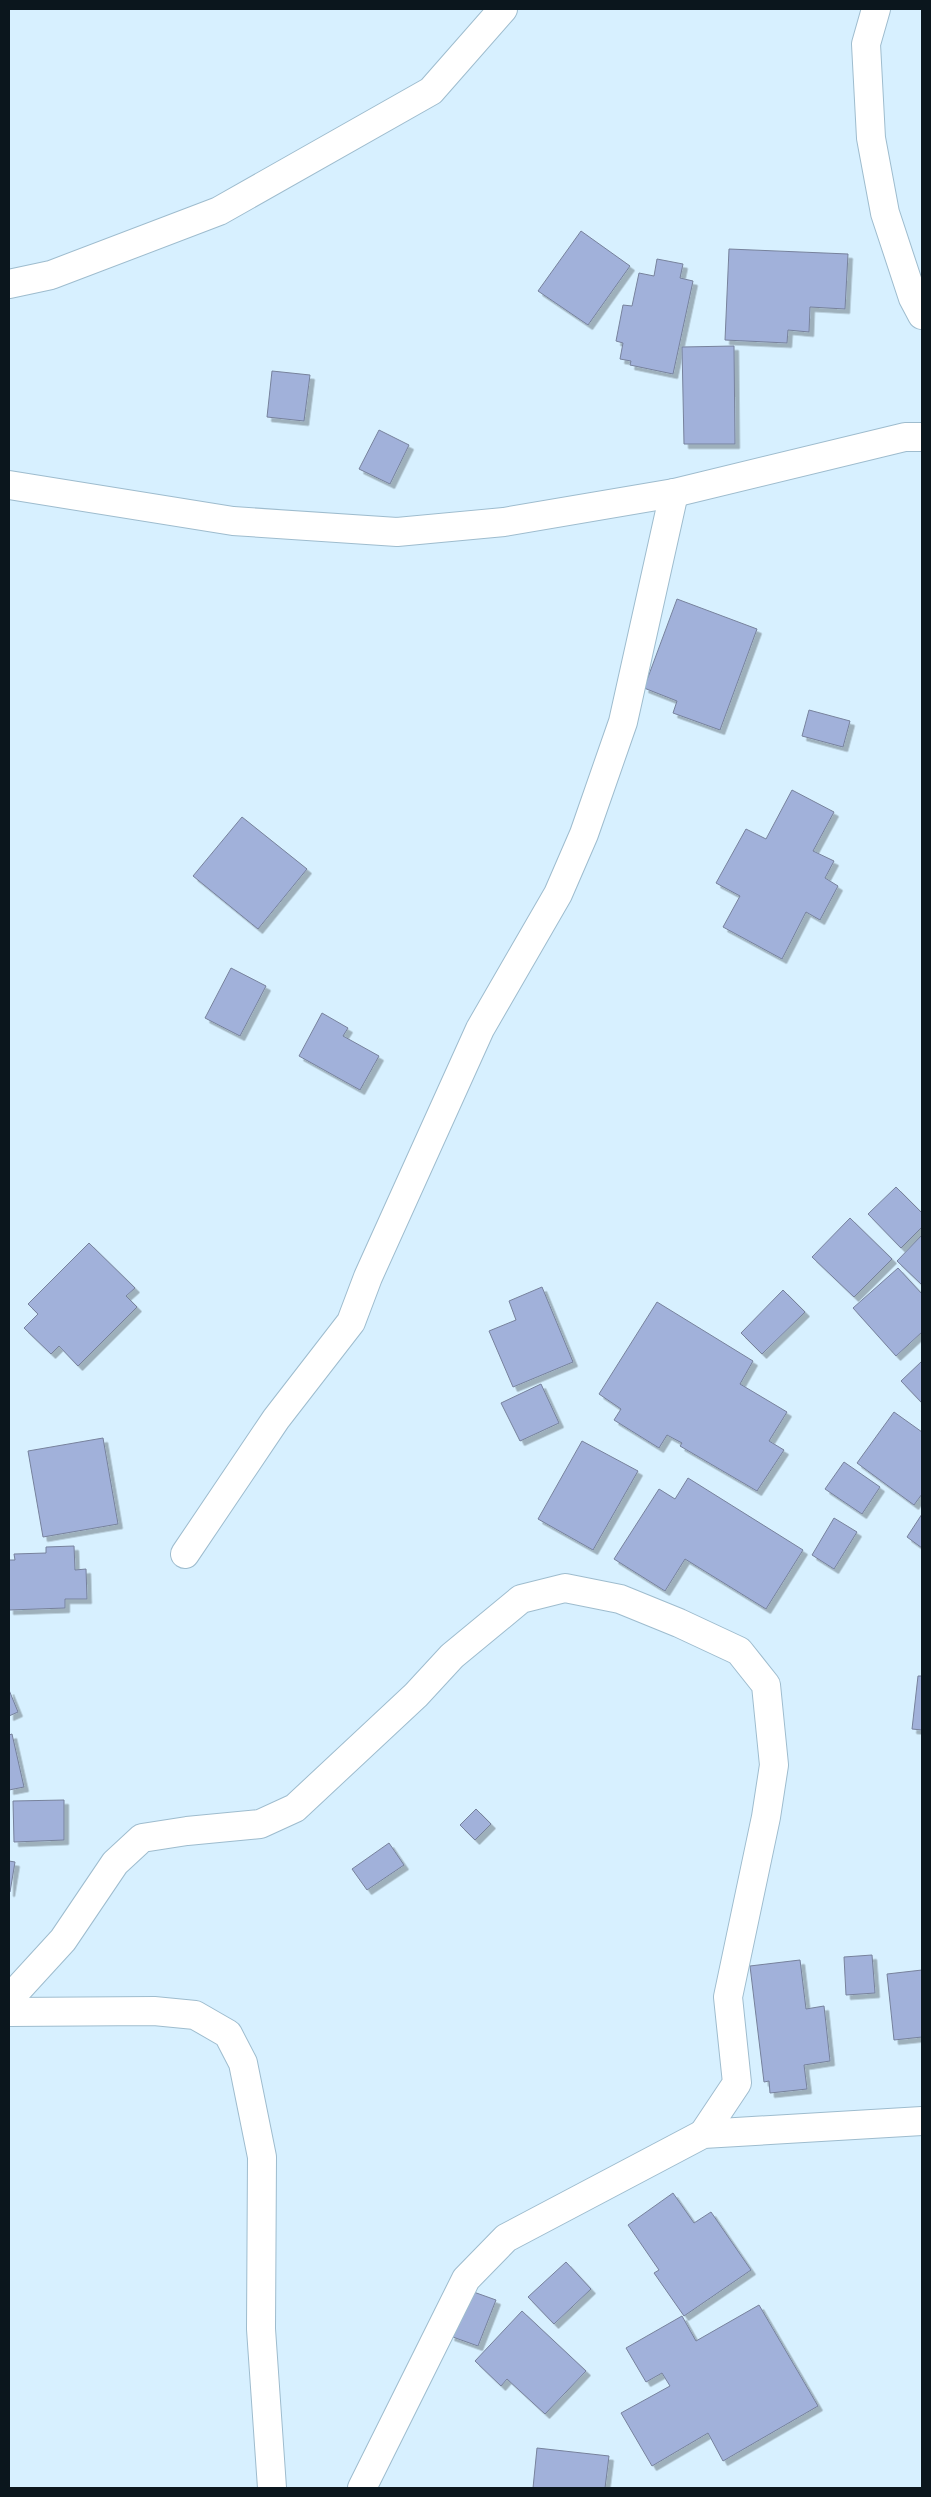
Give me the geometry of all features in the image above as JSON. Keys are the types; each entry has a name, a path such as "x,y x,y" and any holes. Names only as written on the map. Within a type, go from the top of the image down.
{"street":[{"path":"9,284 51,275 218,211 431,91 503,9"},
{"path":"876,9 866,44 871,138 885,213 913,298 922,314"},
{"path":"9,485 233,521 397,532 504,522 674,493 905,437 922,437"},
{"path":"185,1554 276,1419 350,1322 368,1277 480,1029 558,894 584,834 623,722 674,493"},
{"path":"9,1999 63,1940 115,1863 142,1838 186,1831 260,1824 295,1808 416,1695 452,1656 490,1624 521,1600 565,1588 620,1600 678,1622 739,1651 766,1685 774,1765 766,1817 728,1997 738,2082 703,2134"},
{"path":"9,2012 154,2011 196,2015 228,2034 243,2063 262,2158 261,2328 272,2488"},
{"path":"362,2488 466,2279 506,2238 703,2134 922,2121"}],"building":[{"path":"581,231 630,266 588,325 538,291"},
{"path":"729,249 848,254 845,309 810,307 809,332 788,330 787,343 725,340"},
{"path":"657,259 683,264 680,278 693,281 673,374 630,365 631,361 620,359 623,343 616,341 623,305 632,306 639,273 654,276"},
{"path":"734,346 735,444 684,444 682,347"},
{"path":"272,371 310,375 304,421 267,417"},
{"path":"379,430 409,445 390,484 359,469"},
{"path":"677,599 757,629 720,730 673,713 677,701 644,688"},
{"path":"809,710 850,721 843,747 802,736"},
{"path":"792,790 834,812 813,851 834,861 825,878 838,886 820,920 806,912 782,959 723,927 740,896 716,883 746,829 766,839"},
{"path":"242,817 307,869 258,929 193,876"},
{"path":"231,968 266,986 240,1036 205,1018"},
{"path":"322,1013 348,1028 343,1036 379,1056 360,1090 299,1056"},
{"path":"896,1187 922,1213 922,1227 901,1248 868,1214"},
{"path":"850,1218 892,1259 854,1297 812,1257"},
{"path":"922,1235 922,1285 897,1261"},
{"path":"89,1243 135,1288 126,1296 137,1307 78,1366 59,1346 51,1354 24,1328 38,1314 28,1304"},
{"path":"898,1268 922,1294 922,1332 896,1356 853,1308"},
{"path":"542,1287 573,1362 513,1387 489,1331 516,1320 509,1301"},
{"path":"783,1290 805,1312 762,1354 741,1333"},
{"path":"657,1302 753,1361 740,1384 787,1412 769,1441 784,1450 757,1491 680,1446 682,1443 667,1435 659,1448 614,1420 621,1409 599,1394"},
{"path":"922,1361 922,1403 901,1381"},
{"path":"541,1384 559,1423 520,1441 501,1403"},
{"path":"894,1412 922,1432 922,1494 914,1505 857,1463"},
{"path":"103,1438 118,1524 43,1537 28,1451"},
{"path":"582,1441 638,1471 593,1550 538,1519"},
{"path":"844,1462 880,1487 862,1514 825,1489"},
{"path":"688,1478 803,1550 766,1609 685,1559 665,1591 614,1559 659,1489 675,1499"},
{"path":"922,1514 922,1548 907,1537"},
{"path":"834,1518 857,1532 834,1569 812,1555"},
{"path":"74,1546 75,1570 86,1569 87,1599 65,1599 65,1608 9,1610 9,1560 15,1560 14,1554 46,1553 46,1547"},
{"path":"918,1676 922,1676 922,1730 912,1729"},
{"path":"9,1690 18,1712 9,1716"},
{"path":"12,1734 24,1787 9,1790 9,1735"},
{"path":"64,1800 64,1840 14,1842 13,1801"},
{"path":"476,1809 491,1824 475,1840 460,1825"},
{"path":"389,1843 404,1865 367,1890 352,1869"},
{"path":"9,1861 15,1862 10,1892 9,1892"},
{"path":"872,1955 875,1993 846,1995 844,1957"},
{"path":"800,1960 806,2009 824,2006 830,2061 804,2065 807,2089 770,2093 769,2081 764,2082 750,1966"},
{"path":"922,1970 922,2037 894,2040 887,1974"},
{"path":"673,2193 694,2223 711,2212 751,2270 684,2316 654,2273 659,2270 628,2225"},
{"path":"566,2262 591,2289 554,2324 528,2297"},
{"path":"468,2290 496,2300 478,2346 450,2336"},
{"path":"759,2305 818,2406 723,2461 708,2433 652,2466 621,2413 670,2386 662,2373 646,2382 626,2348 682,2316 696,2341"},
{"path":"522,2311 586,2371 545,2414 507,2379 501,2386 475,2361"},
{"path":"537,2448 609,2456 605,2488 533,2488"}]}
